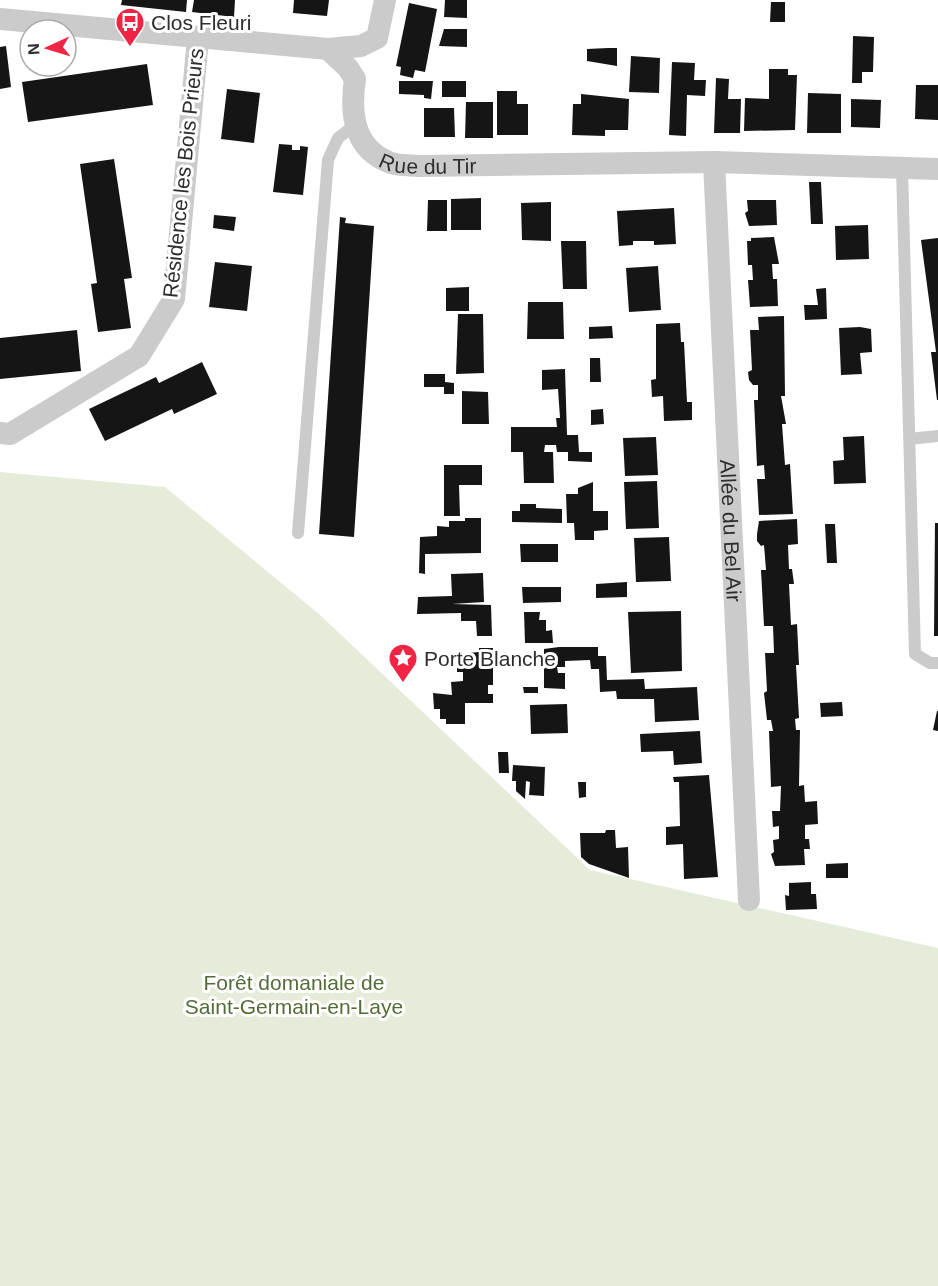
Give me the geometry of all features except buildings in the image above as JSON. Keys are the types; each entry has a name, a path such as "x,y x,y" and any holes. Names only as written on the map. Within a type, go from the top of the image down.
{"street":[{"path":"0,19 328,49 361,46 377,38 385,0"},
{"name":"Résidence les Bois Prieurs","path":"0,434 10,434 139,356 174,299 198,38"},
{"name":"Rue du Tir","path":"328,49 348,68 355,79 351,105 356,134 373,152 392,163 420,166 714,162 938,169"},
{"name":"Allée du Bel Air","path":"714,162 749,900"}],"lane":[{"path":"298,533 328,160 338,138 355,125"},
{"path":"902,168 915,654 930,663 938,663"},
{"path":"909,439 938,436"}],"green space":[{"name":"Forêt domaniale de Saint-Germain-en-Laye","path":"0,472 165,487 319,614 590,870 938,948 938,1286 0,1286"}],"place":[{"name":"Clos Fleuri","path":"130,48"},
{"name":"Porte Blanche","path":"403,684"}]}
